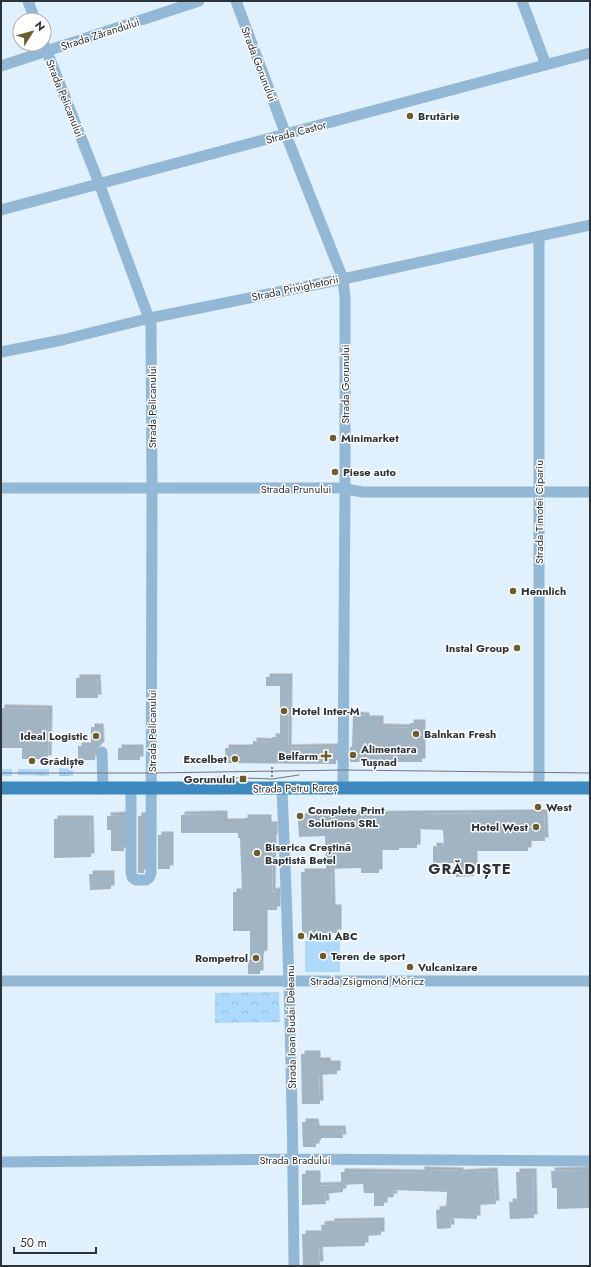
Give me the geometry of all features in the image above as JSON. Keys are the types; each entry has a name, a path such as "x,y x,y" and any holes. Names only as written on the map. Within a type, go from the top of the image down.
{"main road":[{"name":"Strada Petru Rareș","path":"1,788 152,789 277,785 343,788 590,788"}],"street":[{"path":"28,1 32,12"},
{"name":"Strada Zărandului","path":"52,45 199,1"},
{"name":"Strada Gorunului","path":"236,1 286,135 343,279 345,297 343,788"},
{"path":"522,1 546,65"},
{"name":"Strada Zărandului","path":"1,66 33,52"},
{"name":"Strada Pelicanului","path":"47,52 150,318 152,489 152,789 151,873 149,878 146,880 136,880 132,877 131,872 131,789"},
{"name":"Strada Castor","path":"1,210 590,53"},
{"name":"Strada Privighetorii","path":"1,352 62,340 150,318 343,279 590,225"},
{"name":"Strada Timotei Cipariu","path":"539,236 539,788"},
{"name":"Strada Prunului","path":"1,488 345,489 363,492 590,492"},
{"path":"102,752 103,789"},
{"name":"Strada Ioan Budai Deleanu","path":"277,785 290,981 294,1266"},
{"name":"Strada Zsigmond Móricz","path":"1,981 590,981"},
{"name":"Strada Bradului","path":"1,1162 293,1159 590,1161"}],"path":[{"path":"272,767 277,785"}],"green space":[{"path":"59,768 73,769 73,776 59,776"},
{"path":"1,769 12,769 12,776 1,776"},
{"path":"18,769 49,769 49,776 18,775"},
{"name":"Teren de sport","path":"340,940 340,972 305,972 305,941"},
{"path":"279,992 280,1022 215,1023 215,993"}],"building":[{"path":"266,677 289,677 288,748 336,747 336,764 226,763 225,748 253,748 253,741 272,742 272,737 280,737 280,686 266,686"},
{"path":"76,678 97,678 98,698 76,698"},
{"path":"1,708 49,709 48,759 22,759 22,748 1,748"},
{"path":"353,715 366,716 366,719 380,719 380,727 410,728 410,723 422,723 422,762 350,762"},
{"name":"Ideal Logistic","path":"91,727 100,727 101,745 96,749 95,760 78,760 78,746 91,746"},
{"path":"118,748 140,748 140,760 118,760"},
{"path":"544,813 545,841 528,841 528,851 474,851 474,876 456,877 456,863 433,863 433,846 444,847 443,830 417,829 417,848 379,850 379,873 361,873 361,868 326,869 325,836 299,837 298,820 305,815"},
{"path":"224,814 224,822 244,822 244,818 268,818 268,825 274,825 272,892 277,891 277,910 264,910 264,954 260,955 260,974 248,974 248,960 250,960 250,931 233,931 233,892 242,892 240,838 238,838 238,833 181,833 181,815"},
{"path":"124,815 124,851 111,851 111,830 107,830 107,816"},
{"path":"138,816 144,816 144,873 138,873"},
{"path":"54,819 90,819 91,857 54,858"},
{"path":"158,835 170,835 170,869 158,869"},
{"path":"301,872 331,872 332,908 338,908 338,933 315,933 315,937 307,938 307,933 302,933"},
{"path":"89,874 111,874 111,889 90,890"},
{"path":"301,1054 317,1054 317,1061 327,1061 327,1064 337,1064 337,1074 319,1075 320,1104 302,1104"},
{"path":"302,1122 315,1122 316,1129 342,1129 343,1138 321,1138 321,1140 316,1140 316,1147 303,1147"},
{"path":"421,1170 460,1171 460,1173 494,1171 496,1204 477,1205 477,1219 450,1218 451,1228 437,1229 436,1210 446,1209 447,1192 393,1190 394,1197 384,1198 384,1206 374,1206 374,1193 364,1193 363,1184 341,1185 341,1172 421,1173"},
{"path":"590,1170 590,1208 557,1209 557,1188 552,1188 551,1171"},
{"path":"516,1172 533,1172 534,1218 510,1219 509,1202 517,1202"},
{"path":"302,1174 317,1174 317,1186 343,1185 343,1192 325,1194 326,1204 302,1205"},
{"path":"381,1221 381,1235 365,1236 365,1246 319,1247 320,1265 303,1265 302,1234 322,1234 321,1225 331,1224 331,1222"}],"tram line":[{"path":"1,773 152,773 344,770 590,773"},
{"path":"217,777 272,779 299,775"}],"place":[{"name":"Brutărie","path":"410,116"},
{"name":"Minimarket","path":"333,438"},
{"name":"Piese auto","path":"335,472"},
{"name":"Hennlich","path":"513,591"},
{"name":"Instal Group","path":"517,648"},
{"name":"Hotel Inter-M","path":"284,711"},
{"name":"Balnkan Fresh","path":"416,734"},
{"name":"Ideal Logistic","path":"96,736"},
{"name":"Alimentara Tușnad","path":"353,755"},
{"name":"Belfarm","path":"326,756"},
{"name":"Excelbet","path":"235,759"},
{"name":"Grădiște","path":"32,761"},
{"name":"Gorunului","path":"243,779"},
{"name":"West","path":"538,807"},
{"name":"Complete Print Solutions SRL","path":"300,816"},
{"name":"Hotel West","path":"536,827"},
{"name":"Biserica Creștină Baptistă Betel","path":"257,853"},
{"name":"Mini ABC","path":"301,936"},
{"name":"Teren de sport","path":"323,956"},
{"name":"Rompetrol","path":"256,958"},
{"name":"Vulcanizare","path":"410,967"}],"district":[{"name":"GRĂDIȘTE","path":"470,869"}]}
